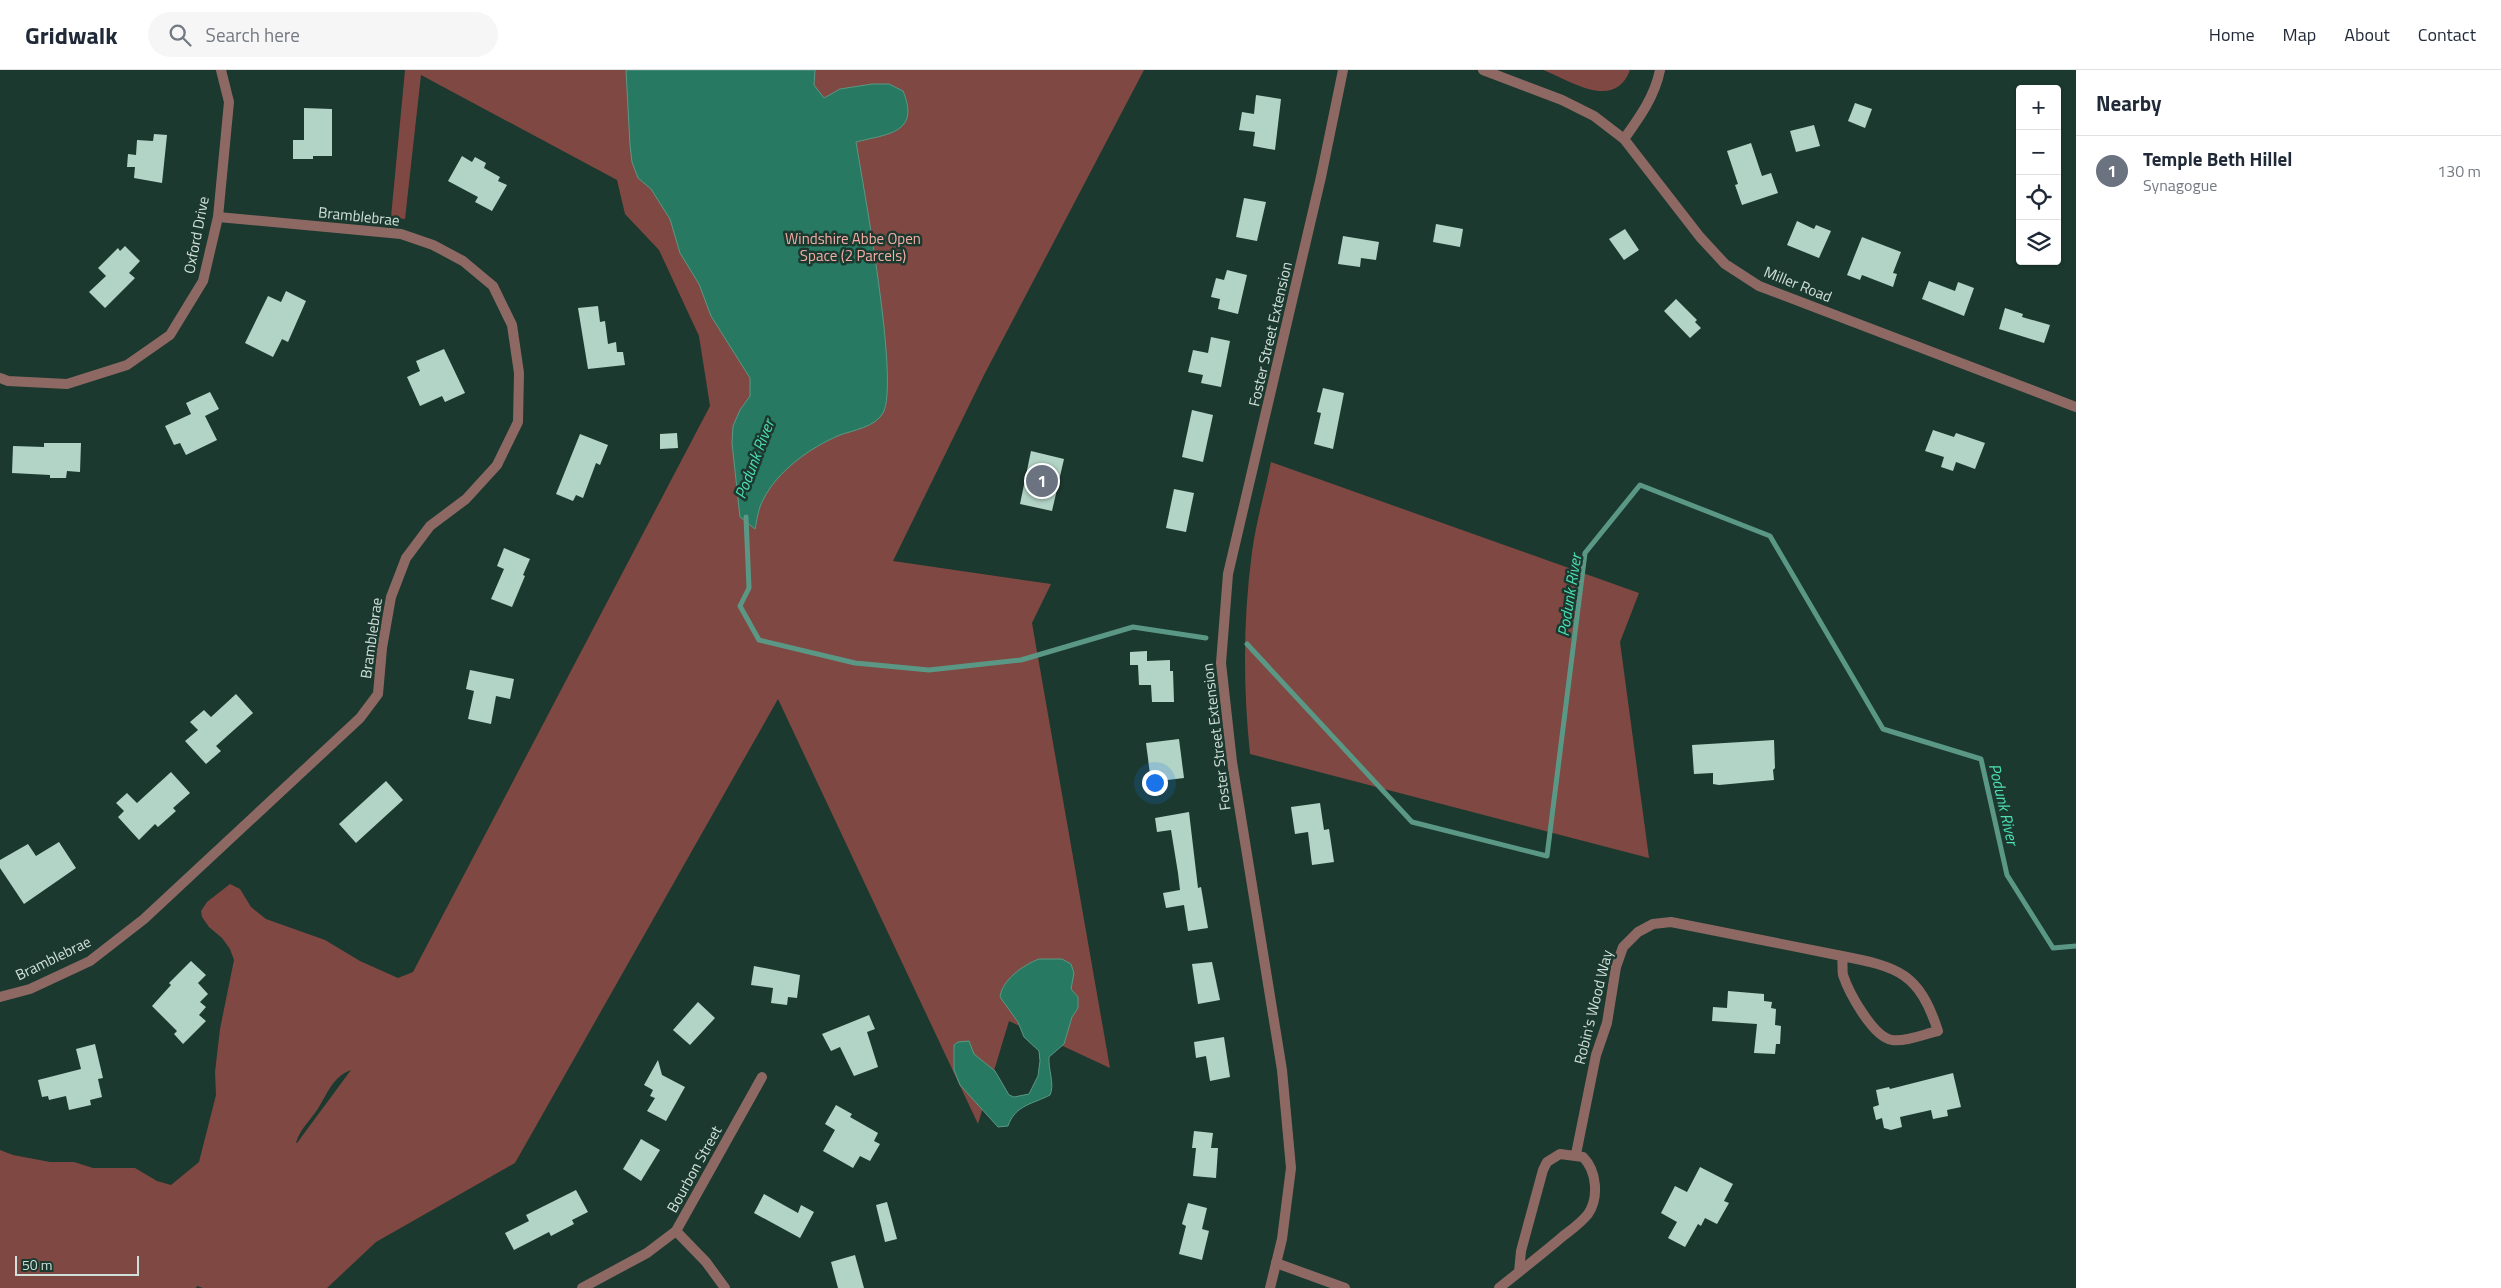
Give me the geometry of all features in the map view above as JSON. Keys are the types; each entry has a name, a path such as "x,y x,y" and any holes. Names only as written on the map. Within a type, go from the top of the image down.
{"street":[{"name":"Oxford Drive","path":"0,378 8,381 67,384 127,365 170,335 204,281 218,217 229,102 221,70"},
{"name":"Foster Street Extension","path":"1270,1288 1286,1215 1291,1168 1282,1070 1232,762 1221,663 1228,574 1319,186 1344,70"},
{"name":"Miller Road","path":"1483,70 1562,100 1594,116 1624,139 1700,237 1725,264 1759,286 2076,408"},
{"path":"1624,139 1654,91 1660,70"},
{"name":"Bramblebrae","path":"0,997 30,990 90,961 137,925 360,718 378,694 382,648 391,597 406,558 430,526 466,498 497,465 518,422 519,372 512,325 493,286 463,261 433,244 401,234 218,217"},
{"name":"Robin's Wood Way","path":"1576,1154 1596,1055 1607,1023 1616,967 1623,947 1638,932 1653,924 1671,922 1842,956 1887,966 1906,976 1923,994 1938,1031 1905,1039 1890,1040 1876,1030 1862,1013 1843,975 1842,956"},
{"name":"Bourbon Street","path":"582,1288 647,1253 676,1231 762,1077"},
{"path":"1499,1288 1519,1272 1584,1219 1592,1206 1596,1190 1591,1170 1586,1161 1576,1154 1560,1154 1547,1162 1543,1170 1521,1251 1519,1272"},
{"path":"676,1231 706,1262 724,1288"},
{"path":"1276,1263 1345,1288"}],"green space":[{"name":"Windshire Abbe Open Space (2 Parcels)","path":"405,70 1144,70 984,375 893,561 1051,584 1032,623 1110,1068 1009,1021 978,1124 778,699 515,1163 376,1242 327,1288 203,1288 197,1286 196,1288 0,1288 0,1150 13,1155 50,1162 74,1162 93,1168 135,1168 157,1181 171,1185 199,1162 216,1095 215,1072 220,1029 234,960 230,949 222,938 209,927 202,917 201,911 207,902 230,884 240,889 251,907 266,919 325,940 360,961 398,978 413,972 710,406 699,336 659,250 625,214 617,180 421,75 405,219 391,217","holes":["351,1070 297,1143 300,1134 331,1087 339,1077"]},
{"path":"1543,70 1630,70 1623,82 1613,89 1603,91 1591,90"},
{"path":"1271,462 1639,593 1620,642 1649,858 1250,754 1245,678 1247,603 1254,541"}],"water":[{"path":"626,70 815,70 814,85 824,98 840,89 872,84 889,84 903,91 907,105 907,116 904,124 897,130 879,137 856,142 884,325 887,395 883,413 870,425 840,435 818,446 786,470 769,489 763,500 755,529 740,517 732,443 733,426 740,410 750,396 750,378 711,316 699,284 680,253 670,219 651,189 638,178 632,162 630,145"},
{"path":"1039,959 1062,959 1071,964 1074,973 1071,989 1078,997 1078,1008 1072,1017 1064,1044 1049,1057 1052,1087 1050,1095 1020,1109 1011,1119 1008,1126 998,1127 960,1085 954,1070 954,1045 958,1042 969,1041 974,1054 995,1071 1009,1095 1014,1097 1029,1094 1038,1076 1039,1051 1024,1037 1018,1022 1000,997 1005,985 1014,974 1026,965"}],"building":[{"path":"1256,95 1281,99 1275,150 1253,146 1255,132 1239,130 1242,112 1254,114"},
{"path":"1855,103 1872,109 1865,128 1848,121"},
{"path":"304,108 332,109 332,156 313,156 313,159 293,159 293,140 304,140"},
{"path":"1814,125 1820,146 1796,152 1790,131"},
{"path":"154,134 167,135 162,183 134,178 135,167 127,167 128,154 136,155 137,140 153,141"},
{"path":"1751,143 1762,176 1771,173 1778,193 1742,205 1735,185 1738,184 1727,151"},
{"path":"462,156 472,162 475,157 486,163 484,168 500,177 498,181 507,185 492,211 475,202 478,197 448,181"},
{"path":"1244,198 1266,202 1257,241 1236,237"},
{"path":"1797,221 1814,229 1816,225 1831,231 1819,258 1787,245"},
{"path":"1436,224 1463,229 1460,247 1433,242"},
{"path":"1625,229 1639,250 1624,260 1609,239"},
{"path":"1343,236 1379,242 1376,260 1361,258 1360,267 1338,264"},
{"path":"1862,237 1901,252 1893,273 1897,274 1893,287 1862,275 1860,280 1847,275"},
{"path":"125,246 140,261 129,273 135,278 105,308 89,292 106,276 98,268 118,248 120,251"},
{"path":"1227,270 1247,275 1238,314 1218,309 1220,299 1211,297 1216,278 1224,280"},
{"path":"1929,281 1955,291 1958,282 1974,288 1964,316 1922,299"},
{"path":"286,291 306,301 288,342 282,339 273,357 245,343 268,296 281,302"},
{"path":"1676,299 1697,320 1695,322 1701,328 1690,338 1664,311"},
{"path":"598,306 600,322 605,321 608,344 616,342 617,352 623,352 625,365 588,369 578,308"},
{"path":"2005,308 2023,314 2022,317 2050,325 2044,343 1999,329"},
{"path":"1211,337 1230,341 1221,387 1201,383 1203,375 1188,372 1193,350 1208,353"},
{"path":"444,349 465,393 445,402 442,396 420,406 407,377 420,371 416,361"},
{"path":"1323,388 1344,393 1333,449 1314,444 1321,413 1317,412"},
{"path":"210,392 219,409 205,416 217,440 186,455 180,443 174,445 165,426 191,414 186,403"},
{"path":"1192,410 1213,415 1203,462 1182,457"},
{"path":"1933,430 1954,437 1956,433 1985,443 1975,469 1956,462 1953,471 1941,467 1944,457 1925,451"},
{"path":"677,433 678,448 660,449 660,434"},
{"path":"580,434 608,445 600,465 596,463 583,498 576,495 573,501 556,494"},
{"path":"44,443 81,443 80,472 67,471 66,478 50,478 50,475 12,473 13,446 44,447"},
{"path":"1031,451 1064,459 1052,511 1020,504"},
{"path":"1174,489 1194,493 1186,532 1166,528"},
{"path":"504,548 530,559 512,607 491,599 504,569 497,566"},
{"path":"1147,651 1147,661 1170,660 1170,671 1173,671 1174,702 1152,702 1151,685 1139,685 1138,665 1130,665 1130,652"},
{"path":"470,670 514,679 510,699 496,696 491,724 468,719 474,691 466,689"},
{"path":"236,694 253,713 216,746 221,751 206,764 185,741 198,730 190,722 204,710 211,717"},
{"path":"1179,739 1184,778 1151,782 1146,743"},
{"path":"1774,740 1774,780 1719,785 1713,784 1713,773 1694,774 1692,745"},
{"path":"171,772 190,793 173,808 176,811 158,827 155,824 139,840 118,817 124,811 116,803 127,793 137,803"},
{"path":"386,781 403,800 356,843 339,824"},
{"path":"1320,803 1324,830 1329,829 1334,862 1312,865 1308,832 1295,834 1291,807"},
{"path":"1189,812 1198,888 1201,887 1208,928 1188,931 1184,905 1166,908 1163,893 1180,890 1178,873 1171,830 1157,832 1155,818"},
{"path":"59,842 76,868 24,904 0,868 0,860 28,844 36,856"},
{"path":"191,961 206,975 198,983 208,994 200,1002 206,1007 199,1015 206,1021 183,1044 174,1034 177,1031 152,1006 171,985 169,983"},
{"path":"1212,962 1220,1000 1198,1004 1192,964"},
{"path":"754,966 800,975 797,998 788,997 787,1005 771,1003 773,988 751,985"},
{"path":"1728,991 1764,994 1764,1001 1772,1002 1771,1008 1776,1009 1775,1025 1781,1026 1780,1044 1776,1044 1775,1054 1754,1053 1757,1024 1712,1021 1713,1007 1727,1008"},
{"path":"698,1002 715,1018 690,1045 673,1030"},
{"path":"869,1015 875,1029 867,1032 878,1067 854,1076 840,1047 831,1051 822,1034"},
{"path":"1224,1037 1230,1077 1210,1081 1206,1056 1196,1058 1194,1042"},
{"path":"95,1044 103,1078 98,1079 102,1097 90,1100 91,1105 69,1110 66,1096 49,1100 48,1096 42,1097 38,1080 81,1069 76,1049"},
{"path":"658,1060 662,1075 685,1087 666,1121 647,1111 655,1098 650,1096 653,1090 644,1085"},
{"path":"1953,1073 1961,1107 1947,1110 1948,1116 1933,1119 1931,1110 1900,1117 1902,1127 1891,1130 1884,1128 1882,1118 1876,1120 1873,1107 1879,1105 1876,1090 1889,1087 1890,1089"},
{"path":"836,1105 852,1114 850,1117 878,1133 874,1141 880,1144 870,1161 860,1156 853,1168 823,1151 835,1130 825,1124"},
{"path":"1194,1131 1213,1133 1211,1148 1218,1148 1216,1178 1193,1176 1196,1148 1192,1148"},
{"path":"641,1139 660,1150 641,1181 623,1169"},
{"path":"1700,1167 1733,1184 1724,1201 1729,1203 1717,1224 1705,1218 1701,1226 1698,1224 1685,1247 1668,1238 1677,1222 1661,1213 1675,1186 1687,1192"},
{"path":"576,1190 588,1212 572,1220 574,1224 551,1236 549,1232 514,1250 505,1233 529,1221 526,1215"},
{"path":"764,1194 798,1213 801,1205 814,1212 800,1238 754,1213"},
{"path":"887,1202 897,1239 885,1242 876,1205"},
{"path":"1188,1203 1207,1208 1202,1229 1209,1231 1202,1260 1179,1254 1186,1226 1182,1224"},
{"path":"855,1255 864,1288 838,1288 831,1262"}],"waterway":[{"name":"Podunk River","path":"1247,644 1412,822 1547,856 1585,553 1640,485 1770,536 1883,729 1981,759 2007,875 2053,948 2076,946"},
{"name":"Podunk River","path":"746,517 749,588 740,606 759,640 855,663 929,670 1021,660 1133,627 1206,638"}],"place":[{"name":"Temple Beth Hillel","path":"1042,481"}]}
